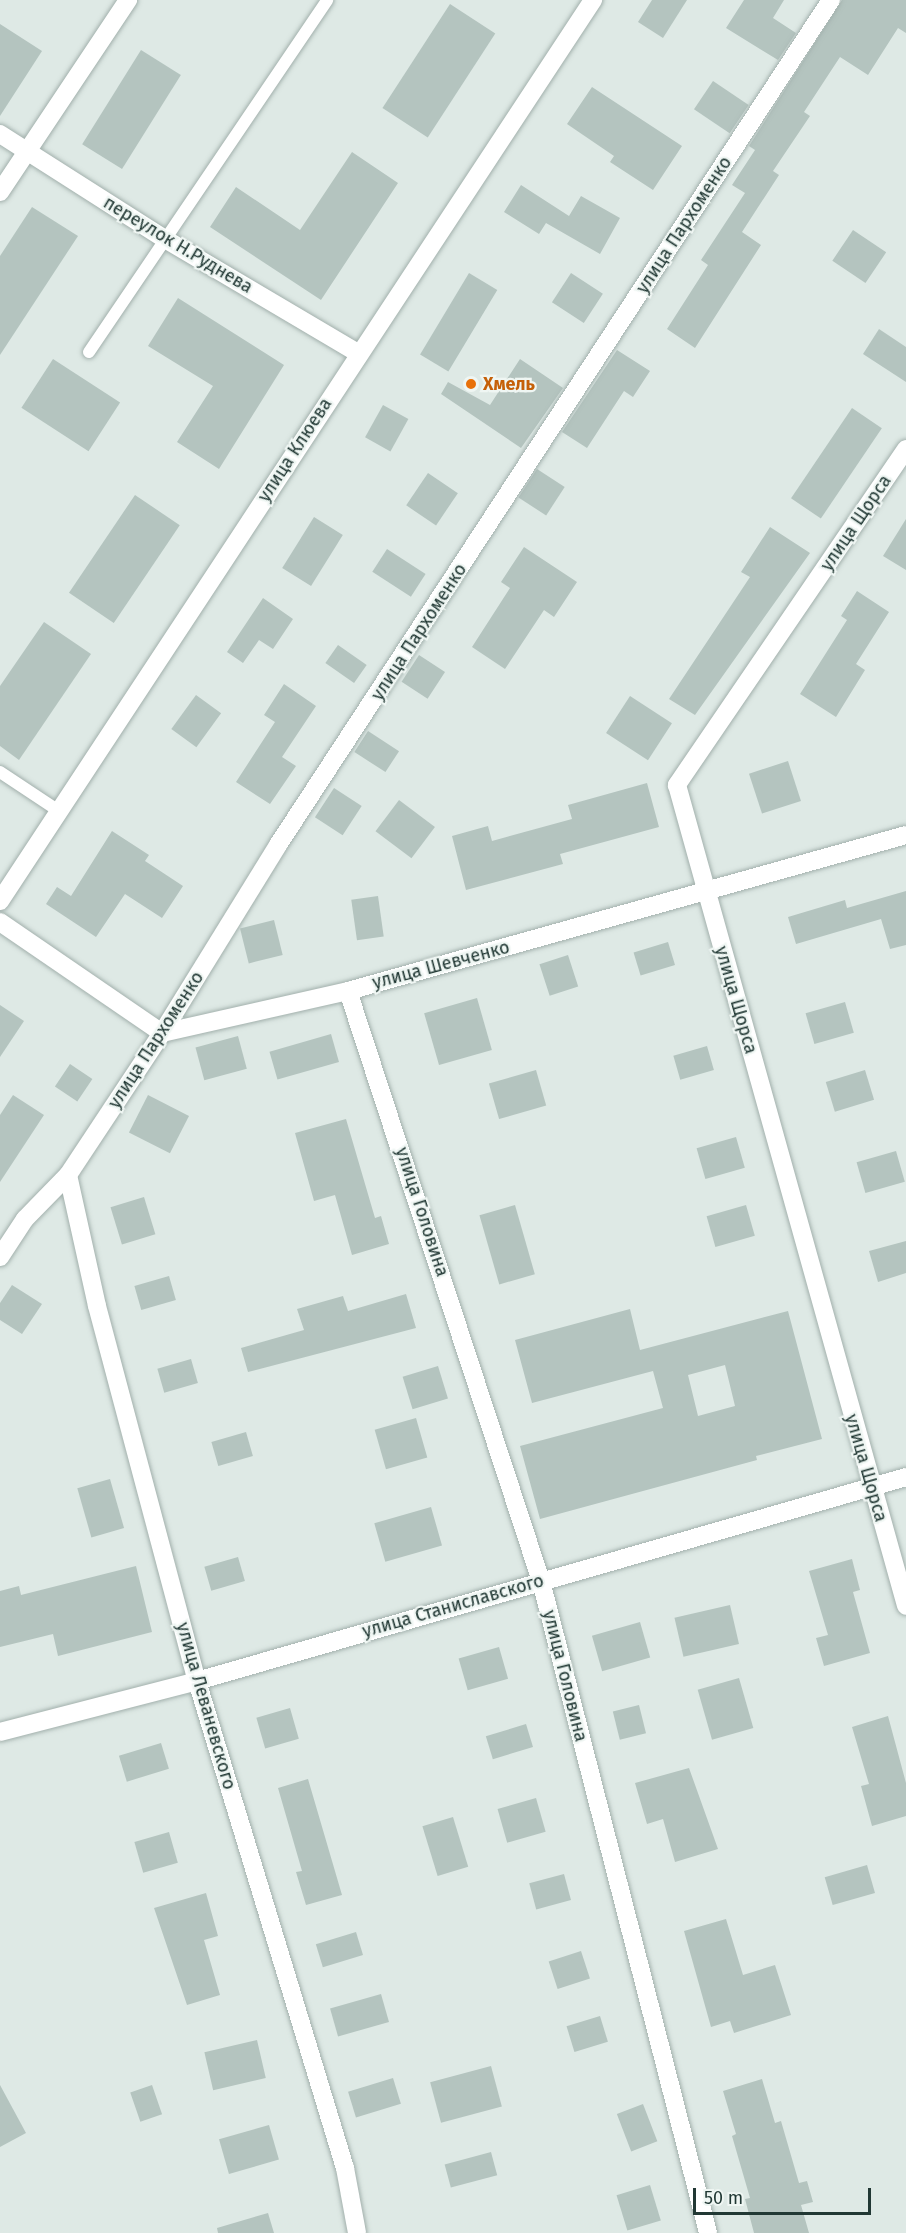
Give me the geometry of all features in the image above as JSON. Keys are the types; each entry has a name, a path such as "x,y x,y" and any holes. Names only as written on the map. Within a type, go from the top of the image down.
{"street":[{"path":"0,192 128,0"},
{"name":"улица Клюева","path":"0,901 358,353 593,0"},
{"name":"улица Пархоменко","path":"0,1257 25,1219 68,1175 162,1033 278,845 831,0"},
{"name":"переулок Н.Руднева","path":"0,134 165,239 358,353"},
{"name":"улица Щорса","path":"906,449 677,785 906,1606"},
{"name":"улица Шевченко","path":"162,1033 348,991 906,835"},
{"path":"0,922 162,1033"},
{"name":"улица Головина","path":"348,991 541,1581 708,2233"},
{"name":"улица Леваневского","path":"68,1175 97,1306 197,1680 345,2168 357,2233"},
{"name":"улица Станиславского","path":"0,1732 197,1680 906,1478"}],"lane":[{"path":"89,352 327,0"},
{"path":"0,772 59,811"}],"building":[{"path":"652,0 687,0 663,38 638,22"},
{"path":"744,0 784,0 773,18 796,33 778,60 726,28"},
{"path":"842,0 906,0 906,33 898,28 868,75 840,57 804,112 810,116 773,171 779,175 742,232 761,245 695,348 667,329 708,265 701,260 745,193 732,185 755,150 749,146"},
{"path":"450,4 495,33 428,137 382,108"},
{"path":"0,24 42,51 0,116"},
{"path":"141,50 181,75 122,169 82,144"},
{"path":"713,81 749,105 730,133 694,109"},
{"path":"592,87 682,146 653,190 610,162 614,156 567,124"},
{"path":"352,152 398,183 321,300 210,227 236,187 300,230"},
{"path":"521,185 569,216 581,196 620,218 600,254 546,223 539,234 504,212"},
{"path":"32,207 78,236 0,355 0,256"},
{"path":"853,230 886,252 865,283 832,261"},
{"path":"469,273 497,290 448,371 420,354"},
{"path":"571,273 603,294 584,323 552,302"},
{"path":"178,298 284,365 219,469 177,442 213,386 148,346"},
{"path":"879,329 906,347 906,382 863,354"},
{"path":"617,350 650,371 633,397 624,391 587,448 562,432"},
{"path":"53,359 120,403 89,451 21,408"},
{"path":"520,359 563,388 521,448 441,394 448,382 490,405"},
{"path":"383,405 408,419 390,451 365,437"},
{"path":"852,408 882,428 821,518 791,498"},
{"path":"537,469 565,487 546,515 518,498"},
{"path":"428,473 458,493 436,525 406,505"},
{"path":"135,495 180,525 114,623 69,593"},
{"path":"314,517 343,535 311,586 282,568"},
{"path":"906,519 906,570 883,556"},
{"path":"770,527 810,553 695,715 669,699 750,577 741,572"},
{"path":"524,547 577,582 554,617 544,610 505,669 472,647 510,588 501,582"},
{"path":"387,549 426,574 411,597 372,572"},
{"path":"857,591 889,612 856,664 865,670 836,717 800,694 847,620 841,616"},
{"path":"263,598 293,619 273,649 259,640 243,663 227,652"},
{"path":"44,622 91,654 19,760 0,746 0,686"},
{"path":"338,645 367,665 354,683 325,663"},
{"path":"419,655 445,672 428,699 402,682"},
{"path":"284,684 316,706 282,757 296,766 270,804 236,782 275,722 264,715"},
{"path":"196,695 221,713 196,747 171,729"},
{"path":"630,696 672,723 648,760 606,733"},
{"path":"368,731 399,751 385,772 354,752"},
{"path":"788,761 801,801 762,814 749,774"},
{"path":"647,783 659,827 560,854 563,864 466,890 452,836 488,826 492,841 572,819 568,805"},
{"path":"334,788 362,806 343,835 315,817"},
{"path":"399,800 435,827 411,858 376,831"},
{"path":"112,831 149,855 145,861 183,886 162,918 125,894 96,937 46,904 57,887 71,896"},
{"path":"906,891 906,945 890,949 881,919 796,944 788,917 845,900 847,908"},
{"path":"378,896 384,937 357,940 351,900"},
{"path":"274,920 283,955 249,963 240,928"},
{"path":"668,942 675,965 641,975 634,953"},
{"path":"568,955 578,986 550,996 539,964"},
{"path":"477,998 492,1050 439,1065 424,1013"},
{"path":"845,1002 854,1033 814,1044 806,1013"},
{"path":"0,1005 24,1021 0,1057"},
{"path":"331,1034 339,1062 277,1080 269,1052"},
{"path":"238,1036 247,1069 204,1080 195,1047"},
{"path":"707,1046 714,1070 680,1080 673,1056"},
{"path":"70,1064 92,1079 77,1101 55,1086"},
{"path":"536,1070 546,1106 499,1119 489,1084"},
{"path":"865,1070 874,1100 835,1112 826,1082"},
{"path":"13,1095 44,1115 0,1182 0,1115"},
{"path":"148,1095 189,1116 170,1153 129,1132"},
{"path":"346,1119 375,1218 381,1216 389,1244 352,1255 335,1195 314,1201 295,1133"},
{"path":"736,1137 745,1168 705,1179 697,1148"},
{"path":"896,1151 905,1182 865,1193 857,1162"},
{"path":"144,1197 155,1234 122,1245 111,1207"},
{"path":"515,1205 535,1274 499,1284 479,1215"},
{"path":"746,1205 755,1236 715,1247 707,1216"},
{"path":"906,1241 906,1273 878,1282 869,1251"},
{"path":"169,1276 176,1300 141,1310 134,1286"},
{"path":"12,1285 42,1304 22,1334 0,1320 0,1303"},
{"path":"406,1294 416,1328 248,1372 241,1348 304,1330 297,1309 343,1296 348,1311"},
{"path":"630,1309 640,1350 788,1311 822,1439 756,1456 757,1460 540,1519 520,1446 663,1408 653,1371 532,1403 515,1340","holes":["725,1365 735,1406 698,1416 688,1375"]},
{"path":"191,1359 198,1383 164,1393 157,1369"},
{"path":"438,1366 448,1399 413,1409 403,1377"},
{"path":"416,1418 427,1457 386,1469 375,1430"},
{"path":"246,1432 253,1456 218,1466 211,1442"},
{"path":"110,1479 124,1528 91,1537 77,1488"},
{"path":"431,1507 442,1545 385,1562 374,1523"},
{"path":"238,1557 245,1581 211,1591 204,1567"},
{"path":"852,1559 860,1590 853,1592 870,1653 824,1666 816,1638 828,1635 809,1571"},
{"path":"136,1566 152,1632 58,1656 53,1634 0,1647 0,1591 19,1586 21,1595"},
{"path":"730,1605 739,1644 683,1657 674,1618"},
{"path":"640,1622 650,1658 602,1671 592,1636"},
{"path":"499,1647 508,1679 468,1690 459,1659"},
{"path":"739,1678 753,1728 712,1740 698,1690"},
{"path":"639,1705 646,1733 620,1740 613,1712"},
{"path":"290,1708 299,1739 265,1748 256,1718"},
{"path":"888,1716 906,1783 906,1816 872,1826 861,1786 869,1784 852,1727"},
{"path":"526,1724 533,1747 493,1759 486,1736"},
{"path":"161,1743 169,1769 127,1782 119,1756"},
{"path":"689,1768 718,1849 675,1862 663,1819 647,1824 635,1783"},
{"path":"308,1779 342,1895 306,1905 296,1872 302,1871 278,1788"},
{"path":"536,1798 546,1832 507,1843 498,1809"},
{"path":"453,1817 468,1867 438,1876 422,1826"},
{"path":"169,1832 178,1863 143,1873 134,1842"},
{"path":"867,1865 875,1893 833,1905 825,1877"},
{"path":"564,1874 571,1900 536,1909 529,1883"},
{"path":"206,1893 218,1936 204,1940 220,1995 187,2005 154,1908"},
{"path":"726,1919 743,1975 775,1965 791,2015 734,2033 730,2021 711,2027 684,1931"},
{"path":"356,1932 363,1955 323,1967 316,1944"},
{"path":"581,1951 590,1979 558,1989 549,1962"},
{"path":"381,1994 389,2022 338,2036 330,2009"},
{"path":"600,2016 608,2042 574,2052 567,2026"},
{"path":"257,2040 266,2078 213,2090 204,2052"},
{"path":"491,2066 502,2107 441,2123 430,2082"},
{"path":"393,2078 401,2104 356,2118 348,2092"},
{"path":"762,2079 775,2123 781,2121 799,2183 807,2181 813,2202 801,2205 809,2233 754,2233 745,2199 750,2198 732,2136 736,2134 723,2091"},
{"path":"0,2085 26,2133 0,2147"},
{"path":"152,2085 162,2114 140,2122 130,2092"},
{"path":"643,2104 657,2141 631,2151 617,2114"},
{"path":"269,2125 279,2160 229,2174 219,2139"},
{"path":"491,2152 497,2175 451,2188 445,2164"},
{"path":"650,2185 661,2220 627,2231 617,2195"},
{"path":"268,2213 274,2233 218,2233 217,2228"}],"place":[{"name":"Хмель","path":"471,384"}]}
